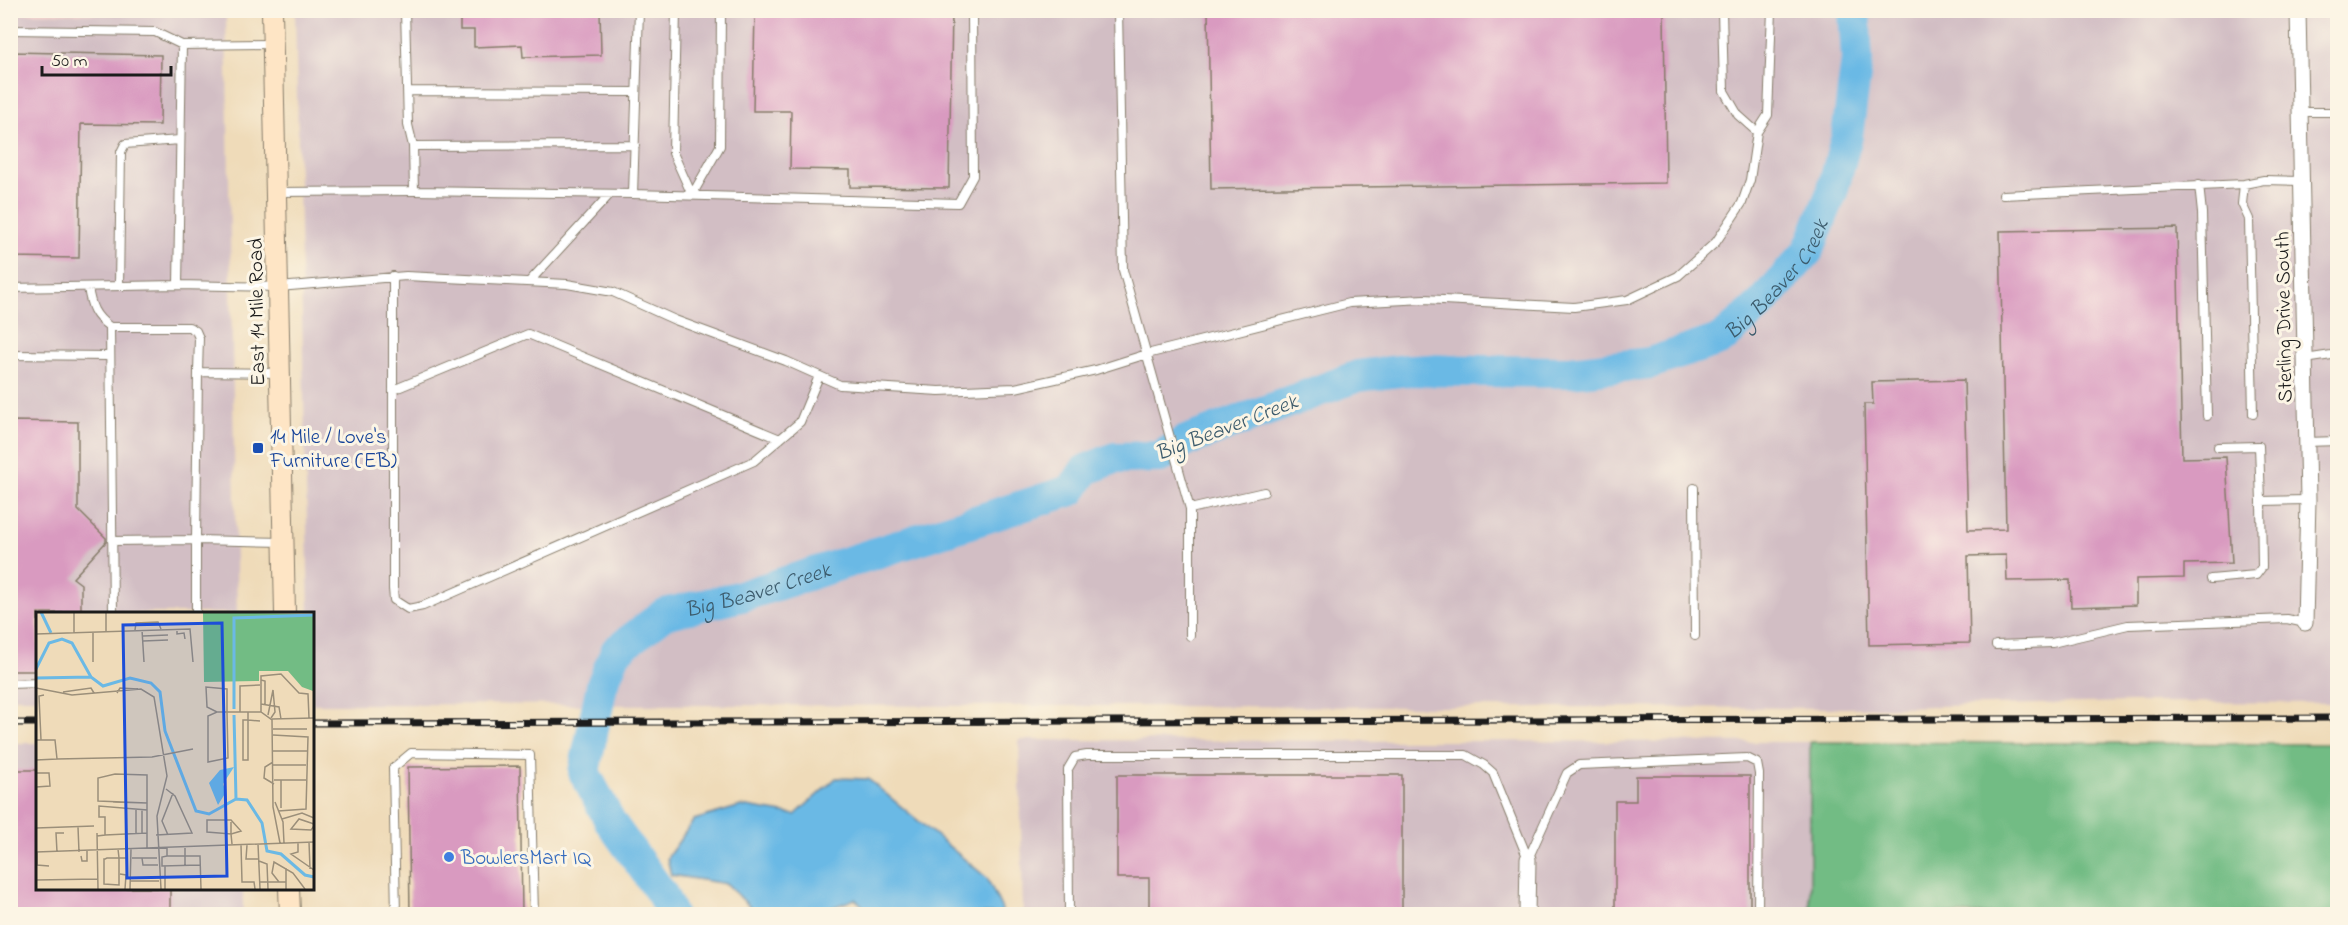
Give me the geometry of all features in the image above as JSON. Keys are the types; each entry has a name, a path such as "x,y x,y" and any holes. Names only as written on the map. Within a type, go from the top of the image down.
{"main road":[{"name":"East 14 Mile Road","path":"272,10 282,373 285,612"},
{"path":"289,889 290,915"}],"street":[{"name":"Sterling Drive South","path":"2298,10 2308,500 2305,623"},
{"path":"1527,915 1528,859"}],"lane":[{"path":"405,10 408,125 413,146 414,190"},
{"path":"633,194 639,10"},
{"path":"676,10 673,153 692,195"},
{"path":"692,195 720,146 721,10"},
{"path":"277,192 414,190 958,202 973,176 972,10"},
{"path":"1118,10 1121,248 1128,294 1190,509 1190,636"},
{"path":"1722,10 1724,91 1738,115 1757,132"},
{"path":"10,288 178,285 279,287 393,276 567,284 614,292 840,385 939,391 1015,388 1096,370 1147,354 1320,309 1371,300 1424,299 1574,307 1627,300 1678,276 1716,242 1744,195 1755,156 1757,132 1768,115 1772,10"},
{"path":"10,30 155,32 182,45 273,44"},
{"path":"178,285 182,45"},
{"path":"408,91 636,92"},
{"path":"2300,112 2337,112"},
{"path":"119,286 121,152 124,144 133,141 180,140"},
{"path":"413,146 635,145"},
{"path":"2003,195 2244,184 2264,180 2301,181"},
{"path":"2244,184 2242,204 2250,219 2253,414"},
{"path":"2199,185 2202,213 2207,416"},
{"path":"529,282 610,194"},
{"path":"393,276 393,589 394,600 408,609 423,606 754,461 800,422 819,376"},
{"path":"88,288 90,305 97,318 110,327 189,327 196,331 199,338 196,612"},
{"path":"110,327 113,612"},
{"path":"393,390 528,334 780,439"},
{"path":"2305,359 2337,354"},
{"path":"10,355 110,356"},
{"path":"198,372 282,373"},
{"path":"2306,442 2337,441"},
{"path":"2211,579 2256,574 2262,567 2259,446 2218,447"},
{"path":"1694,488 1695,636"},
{"path":"1190,509 1264,492"},
{"path":"2261,501 2308,500"},
{"path":"112,541 284,542"},
{"path":"1996,645 2052,643 2128,625 2287,619 2305,623"},
{"path":"10,684 36,683"},
{"path":"396,915 393,768 411,753 530,755 534,915"},
{"path":"1069,915 1068,769 1075,757 1087,755 1466,755 1484,765 1492,773 1528,859"},
{"path":"1528,859 1568,773 1579,765 1747,758 1757,763 1759,774 1758,915"}],"shaded area":[{"path":"11,10 226,10 226,15 11,13"},
{"path":"295,11 2337,11 2337,703 2131,702 1846,708 314,704 314,612 309,612"},
{"path":"11,13 226,15 237,612 36,612 36,698 11,698"},
{"path":"1019,740 1810,742 1810,914 1023,914"},
{"path":"10,743 36,743 36,889 243,889 243,914 11,914"}],"green space":[{"path":"1810,742 2337,744 2337,914 1810,914"}],"water":[{"path":"836,778 868,779 987,878 1002,909 1001,914 872,914 855,899 814,914 757,914 727,884 671,875 667,858 694,820 741,806 795,815"}],"building":[{"path":"460,10 600,10 601,55 523,57 522,45 474,47 474,30 460,30"},
{"path":"755,10 952,10 949,188 850,187 850,170 790,169 791,111 753,111"},
{"path":"1208,10 1664,10 1666,183 1211,189"},
{"path":"10,52 161,55 160,125 81,124 79,258 10,257"},
{"path":"2177,228 2182,458 2226,457 2232,563 2184,564 2184,578 2136,579 2136,605 2071,607 2070,580 2007,581 2006,555 1968,556 1970,643 1869,645 1864,404 1873,404 1872,382 1964,380 1968,530 2006,529 2000,231"},
{"path":"10,421 78,422 78,510 106,538 106,542 73,578 81,584 81,612 36,612 36,671 10,671"},
{"path":"520,766 522,915 410,915 408,767"},
{"path":"10,770 36,770 36,889 170,889 170,915 10,915"},
{"path":"1117,775 1402,775 1402,915 1149,915 1149,878 1117,878"},
{"path":"1636,776 1750,776 1750,915 1615,915 1615,801 1636,801"}],"waterway":[{"name":"Big Beaver Creek","path":"671,914 662,894 611,823 584,772 602,685 616,651 664,614 742,596 1072,490 1085,470 1115,458 1160,457 1186,441 1358,376 1408,370 1570,372 1650,363 1722,339 1761,304 1808,251 1832,192 1847,136 1857,60 1854,10"}],"railway":[{"path":"314,723 2338,718"},
{"path":"10,723 36,723"}],"place":[{"name":"14 Mile / Love's Furniture (EB)","path":"258,448"},
{"name":"BowlersMart IQ","path":"449,857"}]}
